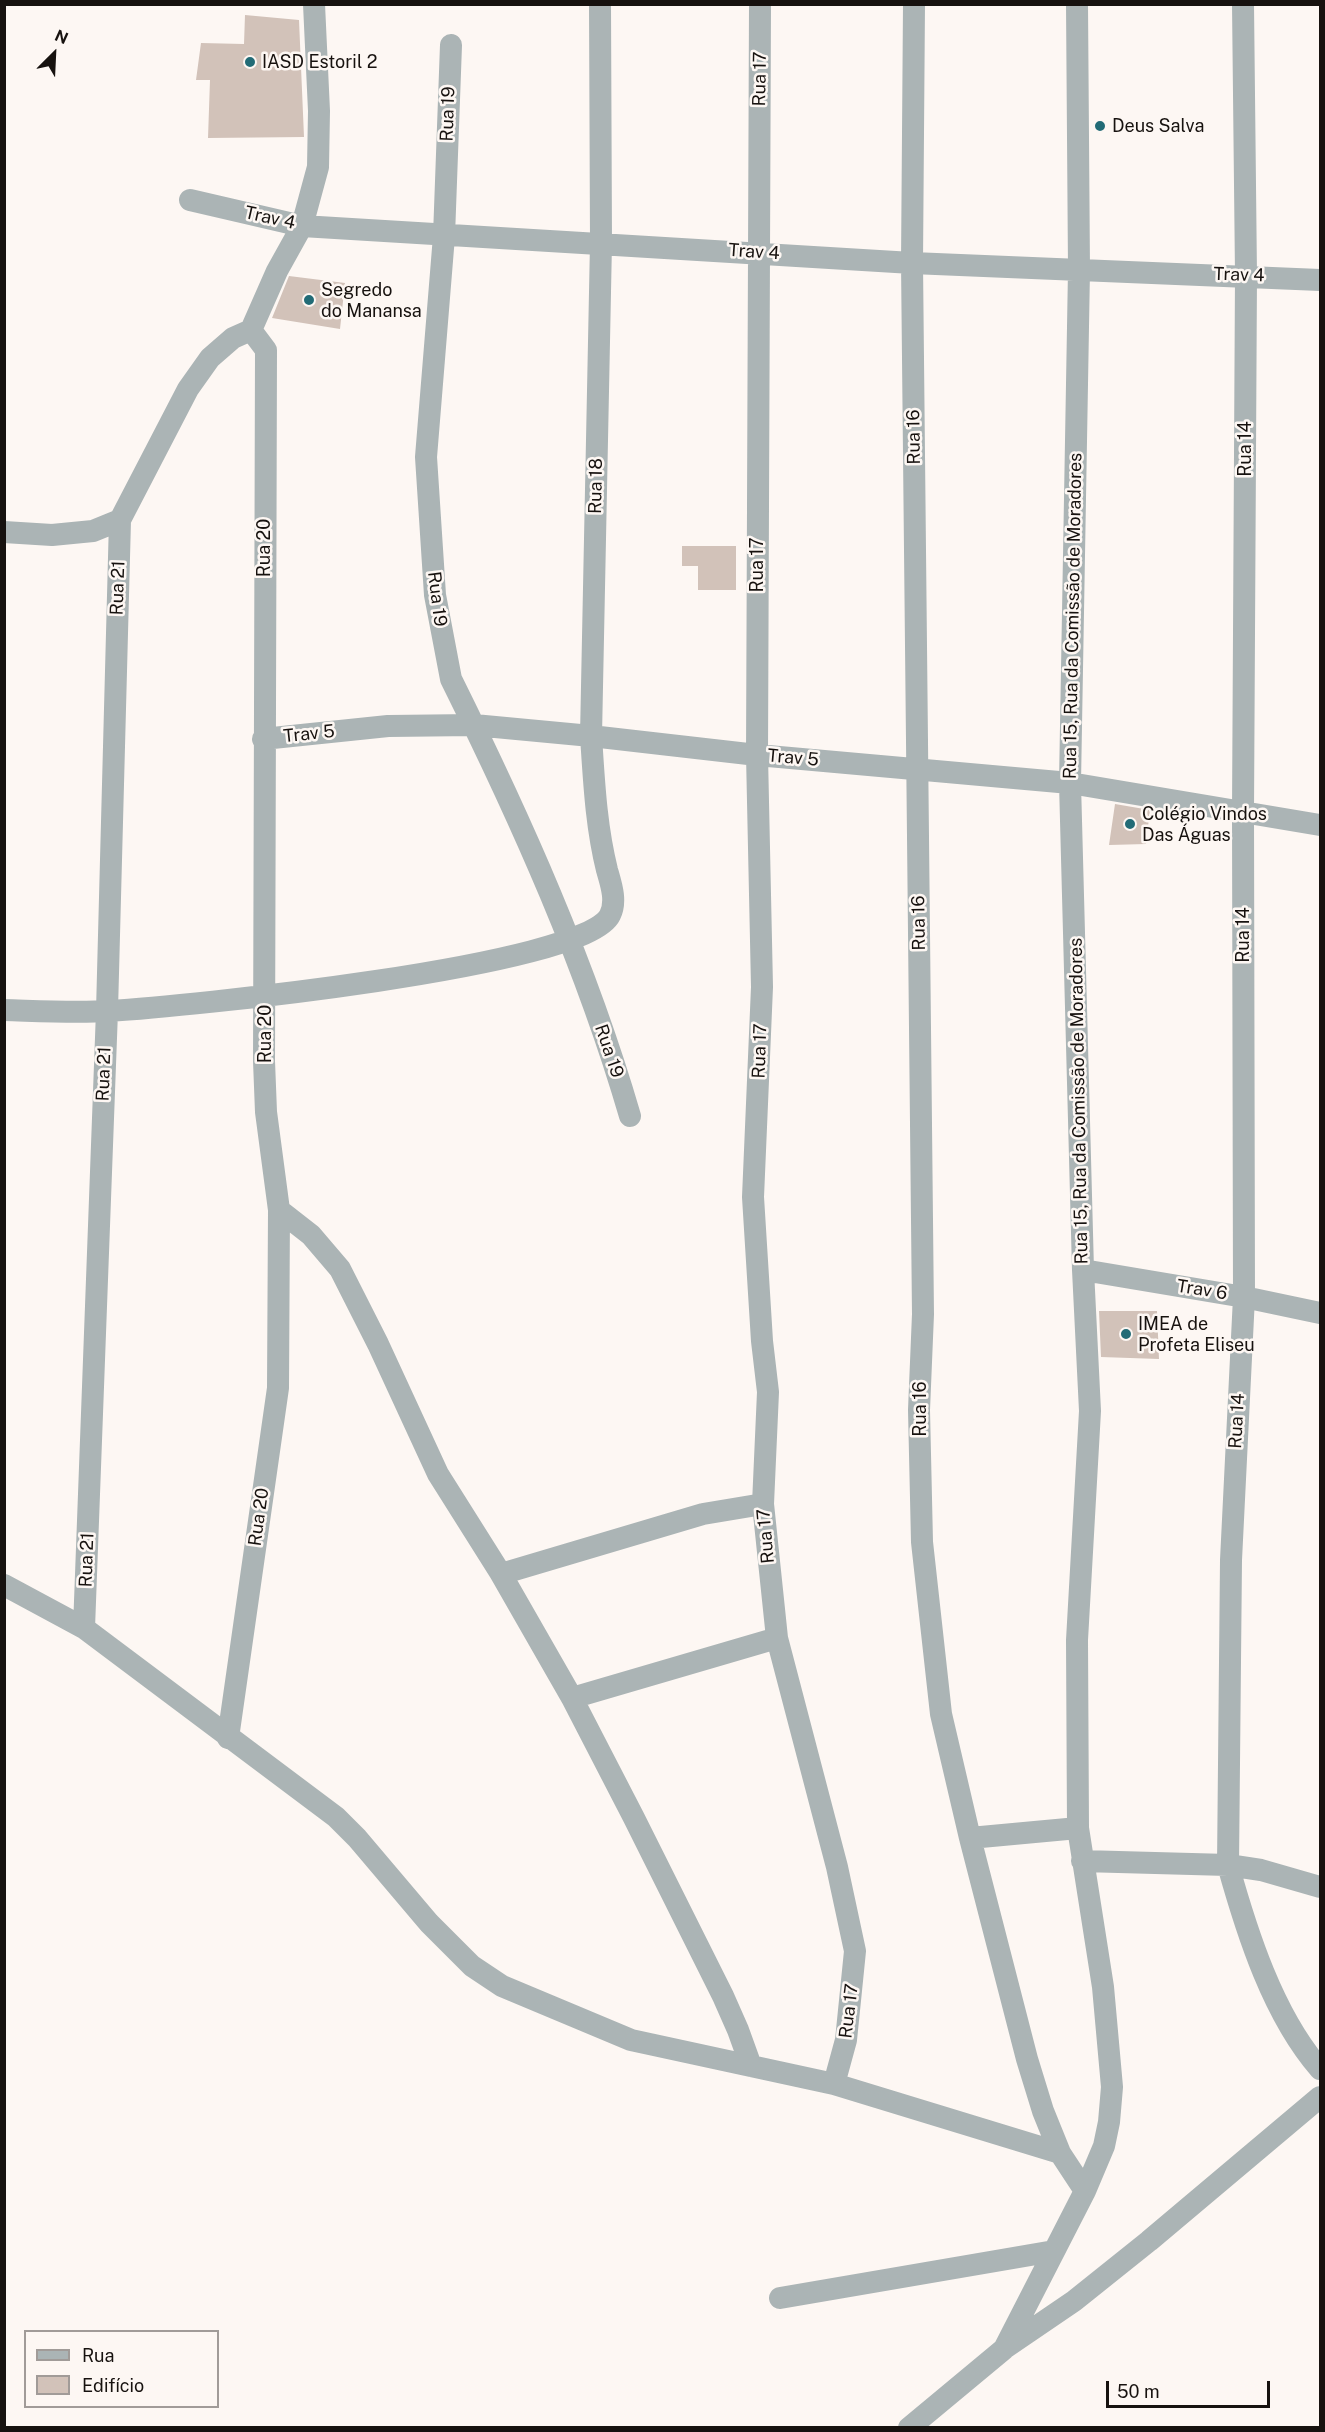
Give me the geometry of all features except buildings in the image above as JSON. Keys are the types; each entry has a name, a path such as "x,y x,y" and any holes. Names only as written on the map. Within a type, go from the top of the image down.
{"street":[{"path":"4,532 52,535 93,531 120,520 188,389 210,358 233,338 251,330 277,271 302,226 318,167 320,111 314,4"},
{"name":"Rua 18","path":"4,1010 107,1011 265,997 449,970 568,941 604,922 610,916 613,891 603,856 596,810 591,736 602,243 600,4"},
{"name":"Rua 17","path":"760,4 757,755 762,987 753,1197 762,1341 768,1392 763,1504 777,1638 837,1867 855,1951 846,2040 834,2084"},
{"name":"Rua 16","path":"914,4 912,263 923,1303 919,1410 922,1542 941,1714 970,1838 1027,2059 1043,2111 1060,2153 1084,2191"},
{"name":"Rua 15, Rua da Comissão de Moradores","path":"1004,2349 1084,2191 1104,2146 1112,2087 1103,1987 1078,1828 1077,1640 1090,1411 1083,1270 1070,783 1079,270 1077,4"},
{"name":"Rua 14","path":"1243,4 1246,275 1243,811 1244,1297 1231,1560 1228,1865 1237,1899 1263,1968 1289,2026 1320,2069"},
{"name":"Rua 19","path":"451,45 444,236 426,457 435,595 451,679 543,873 612,1052 630,1116"},
{"name":"Trav 4","path":"190,200 302,226 912,263 1246,275 1320,280"},
{"name":"Rua 20","path":"228,1738 279,1388 279,1210 266,1112 264,1061 263,739 266,350 251,330"},
{"name":"Rua 21","path":"84,1628 107,1011 120,520"},
{"name":"Trav 5","path":"263,739 388,726 474,726 591,736 757,755 1070,783 1320,825"},
{"path":"279,1210 311,1235 340,1269 378,1344 438,1474 501,1574 572,1698 723,1996 751,2066"},
{"name":"Trav 6","path":"1083,1270 1244,1297 1320,1313"},
{"path":"501,1574 703,1514 763,1504"},
{"path":"4,1585 84,1628 336,1817 357,1838 429,1923 472,1966 502,1986 631,2040 834,2084 1060,2153"},
{"path":"572,1698 777,1638"},
{"path":"970,1838 1078,1828"},
{"path":"1082,1861 1228,1865 1261,1870 1320,1887"},
{"path":"909,2427 1004,2349 1074,2301 1292,2123 1320,2097"},
{"path":"780,2298 1054,2251"}],"place":[{"name":"IASD Estoril 2","path":"250,62"},
{"name":"Deus Salva","path":"1100,126"},
{"name":"Segredo do Manansa","path":"309,300"},
{"name":"Colégio Vindos Das Águas","path":"1130,824"},
{"name":"IMEA de Profeta Eliseu","path":"1126,1334"}]}
